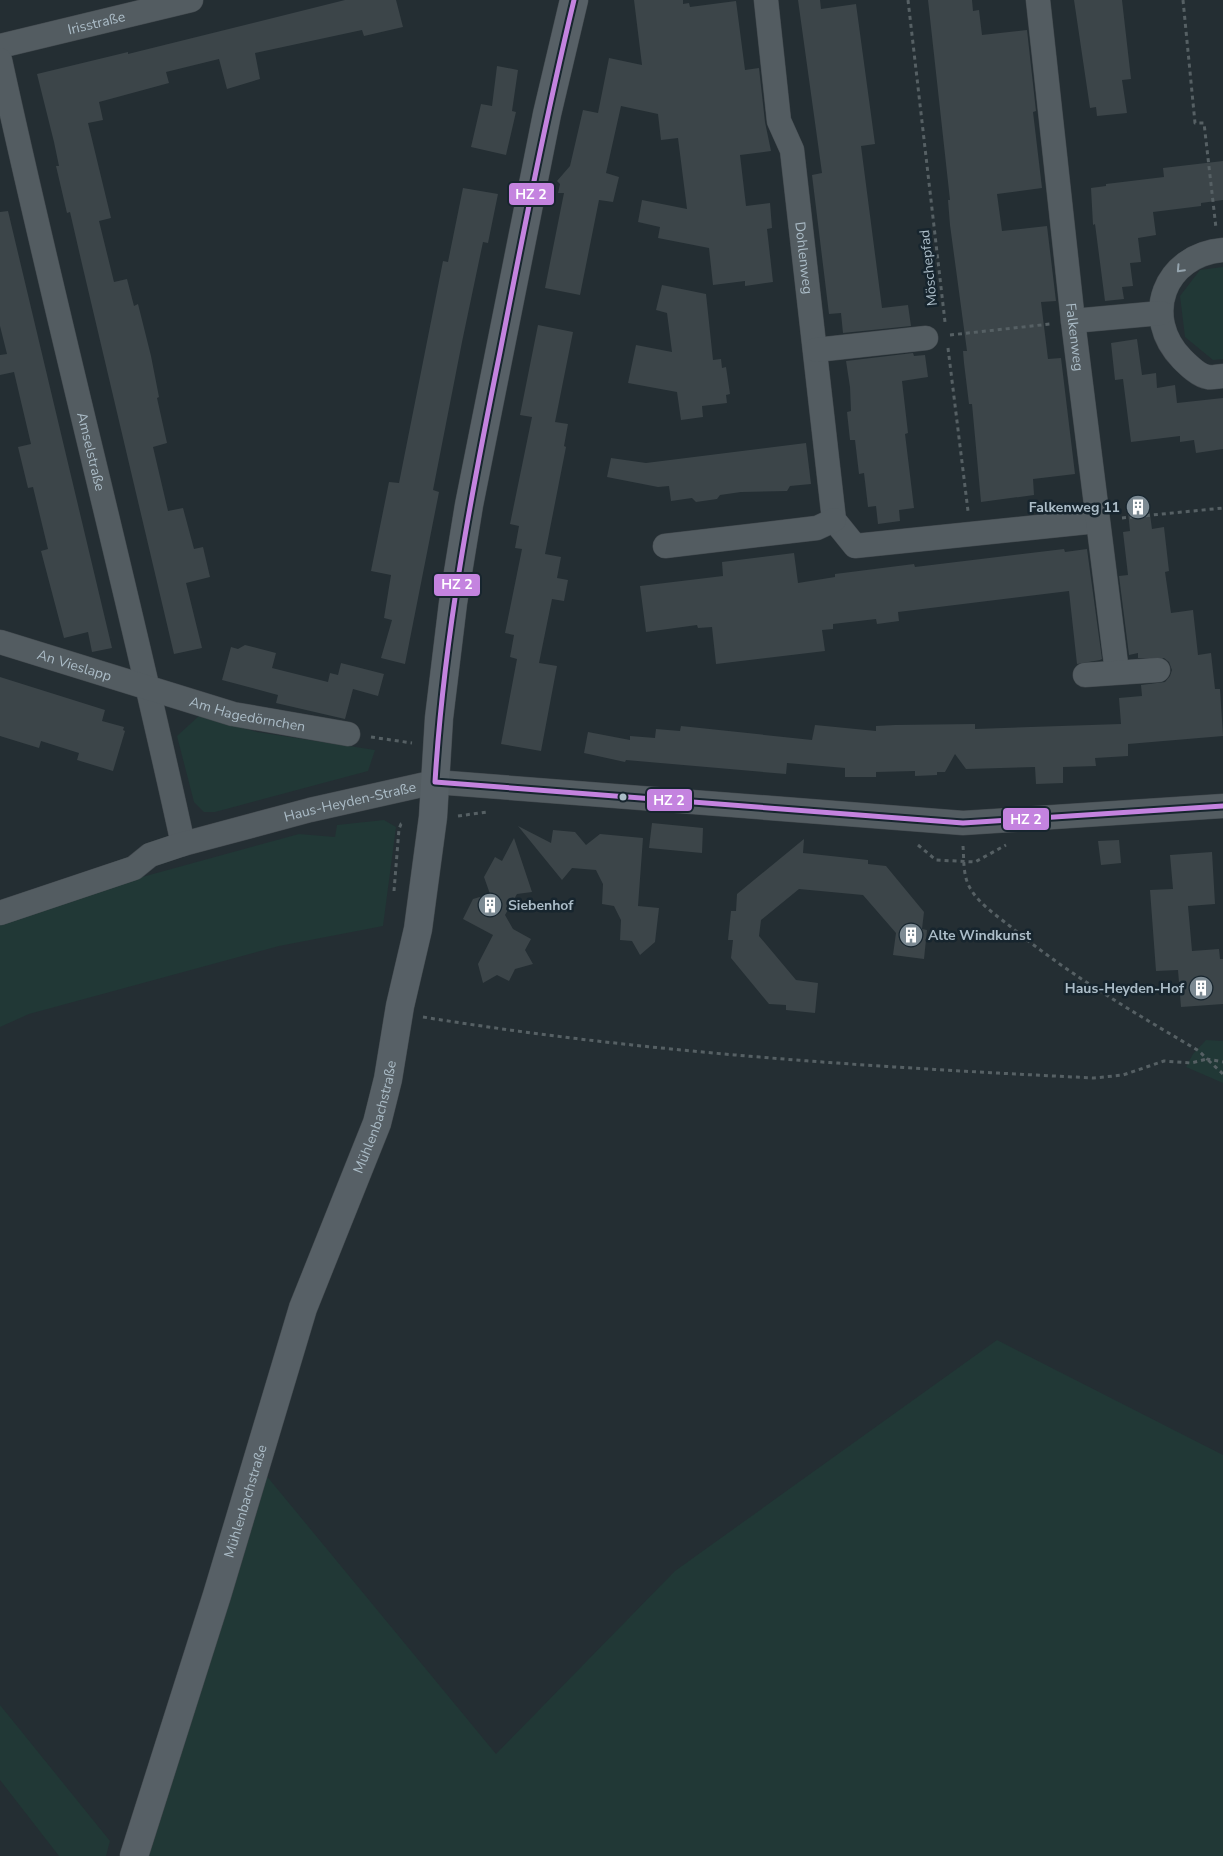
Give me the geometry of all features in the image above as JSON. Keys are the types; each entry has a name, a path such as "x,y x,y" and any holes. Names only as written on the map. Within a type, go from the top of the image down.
{"street":[{"name":"Irisstraße","path":"0,46 191,0"},
{"name":"Mühlenbachstraße","path":"134,1856 223,1576 302,1308 378,1123 388,1079 400,1006 418,929 433,817 437,746 453,603 474,477 547,114 574,0"},
{"name":"Dohlenweg","path":"766,0 779,121 792,150 834,520"},
{"name":"Falkenweg","path":"1038,0 1073,321 1117,672"},
{"name":"Amselstraße","path":"0,60 21,157 148,686 183,844"},
{"path":"1221,250 1201,253 1190,258 1177,270 1164,290 1161,313 1170,346 1188,365 1207,377 1223,376"},
{"path":"1073,321 1161,313"},
{"path":"816,350 941,336"},
{"path":"665,546 817,528 834,520 855,546 1097,521"},
{"name":"An Vieslapp","path":"0,642 148,686"},
{"path":"1085,675 1158,670"},
{"name":"Am Hagedörnchen","path":"148,686 233,714 348,734"},
{"name":"Haus-Heyden-Straße","path":"0,913 134,868 150,855 183,844 310,810 435,782 963,823 1223,806"}],"path":[{"name":"Möschepfad","path":"908,0 941,336 970,534"},
{"path":"1183,0 1195,124 1204,123 1221,250"},
{"path":"941,336 1073,321"},
{"path":"1097,521 1223,508"},
{"path":"348,734 437,746"},
{"path":"963,823 965,874 976,897 1058,963 1200,1051 1223,1074"},
{"path":"418,1025 420,1016 599,1041 873,1067 962,1072 1109,1077 1139,1070 1164,1061 1191,1063 1207,1060 1223,1062"}],"green space":[{"path":"1223,267 1223,359 1213,360 1185,337 1180,296 1200,270"},
{"path":"200,715 257,732 375,750 368,771 215,812 204,812 194,802 177,736"},
{"path":"384,820 396,827 383,926 279,946 29,1014 0,1027 0,916 299,834 335,837 337,825"},
{"path":"1206,1040 1223,1041 1223,1083 1186,1067 1193,1054"},
{"path":"997,1340 1223,1455 1223,1856 143,1856 265,1474 496,1754 675,1571"},
{"path":"0,1705 110,1841 106,1856 59,1856 0,1780"}],"building":[{"path":"345,0 396,0 403,27 364,36 362,30 255,53 260,79 227,89 219,59 166,72 169,83 99,102 103,120 88,123 111,218 99,221 114,282 127,279 134,306 138,304 151,356 159,397 157,398 167,443 153,447 168,511 183,508 194,549 203,547 210,577 186,583 202,648 174,654 70,212 67,213 56,166 59,166 54,142 37,74 128,52 128,54"},
{"path":"634,0 683,0 683,4 689,3 690,7 736,1 745,70 759,68 765,122 771,151 740,155 746,206 770,203 772,228 767,229 773,282 745,286 745,281 713,285 709,248 658,238 660,227 638,222 642,200 687,209 678,138 661,140 658,114 621,106 606,173 619,177 613,202 599,200 580,295 545,288 564,193 558,193 560,184 557,181 570,166 583,110 598,113 609,58 642,65"},
{"path":"798,0 820,0 821,9 856,4 875,144 861,146 882,308 908,305 911,326 843,333 841,313 829,314 812,175 822,173"},
{"path":"928,0 972,0 973,11 979,10 982,35 1027,30 1036,111 1033,112 1042,188 997,194 1002,231 1047,226 1056,301 1041,302 1048,359 1061,358 1075,474 1033,479 1034,495 981,502 972,404 969,404 964,363 963,351 967,351 950,225 948,200 950,200"},
{"path":"1074,0 1122,0 1131,79 1122,80 1127,113 1097,116 1096,107 1090,108"},
{"path":"497,66 518,70 512,111 516,112 506,155 471,147 481,104 492,106"},
{"path":"1223,161 1223,200 1201,203 1201,206 1153,212 1156,235 1138,238 1141,262 1130,263 1133,286 1122,287 1124,299 1105,301 1095,224 1093,225 1091,188 1106,186 1106,184 1164,177 1163,168"},
{"path":"463,188 498,194 488,243 483,242 462,342 433,490 439,492 405,664 381,658 392,620 384,618 391,575 371,571 389,482 399,483 443,261 448,262"},
{"path":"8,211 112,648 92,652 88,632 64,638 41,551 48,549 33,487 28,488 18,447 31,444 14,372 0,375 0,355 7,354 0,326 0,212"},
{"path":"662,285 706,294 713,360 721,359 722,368 726,367 730,394 726,395 727,403 702,406 703,417 681,420 677,392 628,383 636,345 672,352 667,313 656,310"},
{"path":"538,325 573,332 555,422 568,424 564,446 566,447 545,554 561,557 557,578 568,580 564,601 552,599 539,663 557,666 541,751 501,744 517,659 510,657 514,635 505,633 522,549 515,548 519,526 510,524 532,417 520,415"},
{"path":"1137,339 1142,375 1156,373 1157,388 1175,385 1177,403 1223,398 1223,449 1196,453 1194,440 1180,442 1180,436 1131,442 1123,379 1115,380 1111,343"},
{"path":"913,353 914,356 925,355 928,377 902,381 908,433 905,434 914,508 899,510 900,521 878,524 876,506 868,507 864,473 859,474 855,440 850,440 847,412 851,411 850,387 846,361"},
{"path":"806,443 811,484 790,486 787,491 741,492 720,495 717,499 696,502 692,498 671,501 669,486 658,487 607,477 611,458 646,463"},
{"path":"1148,500 1152,529 1164,527 1169,571 1165,572 1171,613 1193,610 1198,655 1211,653 1215,689 1220,689 1223,736 1128,744 1128,756 1095,758 1096,766 1063,767 1063,783 1036,784 1035,767 966,769 955,754 945,772 937,772 937,775 915,776 915,771 876,772 876,777 845,777 845,768 787,763 786,774 626,760 625,762 584,753 588,732 630,740 630,736 655,738 656,729 680,731 681,726 812,740 815,725 876,731 876,726 895,725 975,724 975,729 1121,724 1119,698 1142,696 1141,685 1165,682 1172,670 1169,662 1164,658 1138,658 1138,653 1129,655 1119,576 1128,575 1123,532 1130,531 1127,502"},
{"path":"1064,549 1065,552 1087,549 1102,659 1100,660 1077,664 1069,591 898,612 899,621 877,624 876,619 833,624 833,629 822,630 825,651 716,664 712,627 698,628 697,625 646,632 640,586 723,576 722,562 794,553 798,583 835,577 835,574 914,564 915,567"},
{"path":"245,645 276,653 272,668 328,682 330,673 338,675 341,663 384,674 378,696 353,689 345,719 276,703 278,695 222,680 231,647 238,649"},
{"path":"0,677 105,710 102,721 124,727 123,730 125,731 113,771 77,760 79,753 41,741 39,748 0,736"},
{"path":"652,823 703,828 702,853 649,848"},
{"path":"518,826 551,843 553,830 575,832 586,845 600,834 643,838 638,906 659,908 655,942 640,955 632,941 620,940 621,920 614,906 602,904 603,884 596,870 572,868 562,880"},
{"path":"514,838 532,892 517,894 505,915 513,929 531,939 525,950 533,964 515,969 509,981 497,975 483,983 478,964 493,935 463,919 473,899 490,894 484,877 495,857 502,861"},
{"name":"Alte Windkunst","path":"804,839 803,853 868,860 868,864 886,866 924,912 922,929 927,930 924,959 893,955 896,933 863,895 799,889 761,920 759,936 796,980 818,983 815,1013 786,1010 786,1005 769,1004 731,958 733,940 728,940 731,911 736,911 737,894"},
{"path":"1119,840 1121,863 1101,865 1098,841"},
{"path":"1212,852 1215,904 1188,906 1192,951 1219,949 1220,959 1223,959 1223,1004 1181,1007 1178,970 1156,971 1150,890 1173,889 1170,855"}],"transit line":[{"path":"435,782 445,673 469,512 535,176 574,0"},
{"path":"435,782 963,823 1223,806"}],"place":[{"name":"Falkenweg 11","path":"1138,507"},
{"name":"Siebenhof","path":"490,905"},
{"name":"Alte Windkunst","path":"911,935"},
{"name":"Haus-Heyden-Hof","path":"1201,988"}]}
